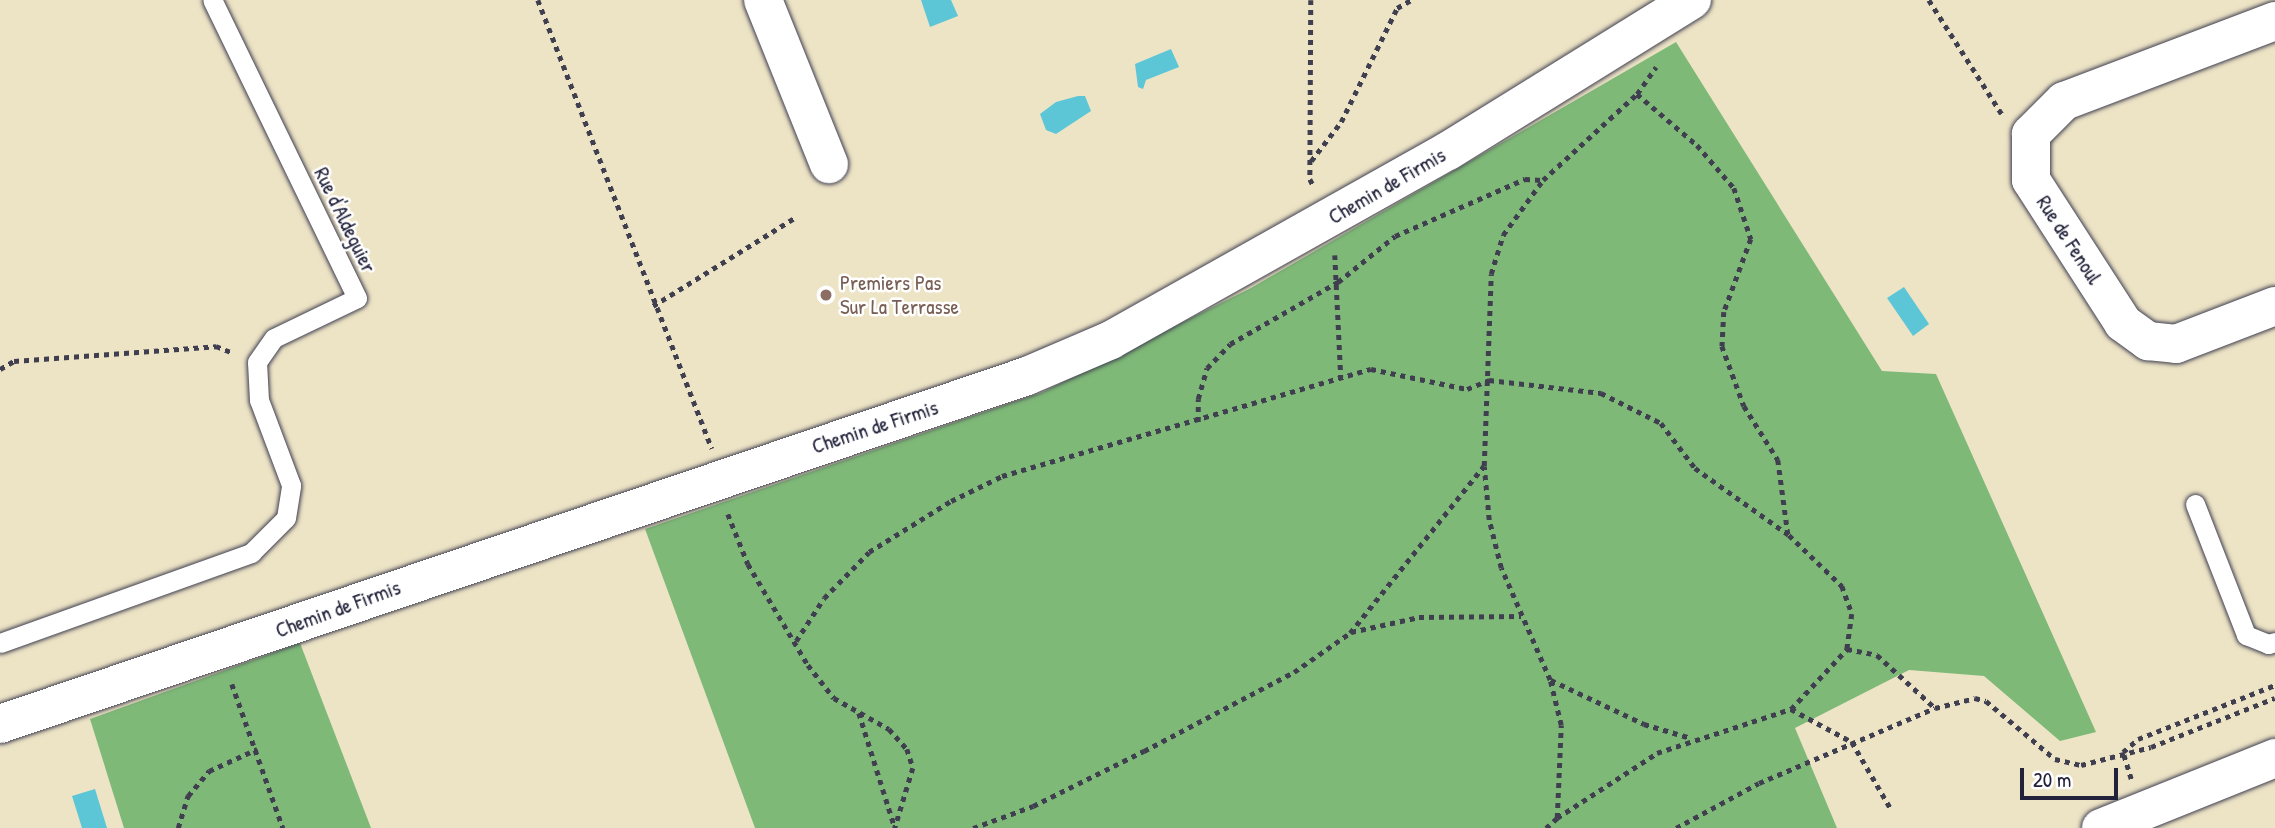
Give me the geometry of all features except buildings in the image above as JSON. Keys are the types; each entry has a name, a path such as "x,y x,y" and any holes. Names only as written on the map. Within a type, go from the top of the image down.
{"street":[{"path":"763,0 829,164"},
{"name":"Chemin de Firmis","path":"0,724 1027,376 1099,345 1330,219 1677,9"},
{"path":"2031,134 2064,101 2275,21"},
{"name":"Rue de Fenoul","path":"2031,134 2031,180 2123,324 2148,341 2176,344 2275,306"},
{"path":"2101,828 2275,758"}],"lane":[{"name":"Rue d'Aldeguier","path":"212,0 357,298 274,338 257,362"},
{"path":"0,643 251,553 277,531 290,503 291,485 260,400 257,362"},
{"path":"2195,504 2246,635 2269,644 2275,642"}],"path":[{"path":"538,0 653,306 724,477 729,522 748,564 834,698 889,729 908,749 914,768 895,827"},
{"path":"1310,179 1311,0"},
{"path":"1310,162 1341,122 1397,8 1411,0"},
{"path":"1928,0 2002,114 2031,134"},
{"path":"1557,818 1562,725 1550,680 1501,568 1489,520 1484,466 1491,274 1503,235 1543,180 1637,94 1674,40 1677,9"},
{"path":"1637,94 1697,145 1734,188 1743,213 1751,239 1724,312 1722,346 1744,406 1777,460 1789,535"},
{"path":"1198,422 1198,399 1207,368 1230,344 1338,282 1395,236 1525,179 1543,180"},
{"path":"653,306 796,217"},
{"path":"1330,219 1338,282 1341,377"},
{"path":"0,369 14,361 216,346 257,362"},
{"path":"796,641 824,598 869,552 951,501 1002,476 1198,422 1371,369 1467,388 1489,380 1601,393 1661,423 1695,468 1789,535 1842,586 1852,614 1847,649 1791,709 1693,738 1657,753 1557,818 1546,828"},
{"path":"973,828 1033,806 1156,745 1294,672 1350,633 1484,466"},
{"path":"1350,633 1419,617 1521,616"},
{"path":"1847,649 1877,655 1935,708"},
{"path":"220,651 283,828"},
{"path":"1550,680 1644,724 1693,738"},
{"path":"2123,752 2138,739 2275,685"},
{"path":"1676,828 1759,783 1935,708 1975,698 1986,701 2067,764 2151,747 2275,698"},
{"path":"1791,709 1852,743 1891,808"},
{"path":"859,712 895,827"},
{"path":"178,828 188,796 209,771 257,749"},
{"path":"2123,752 2134,788"}],"green space":[{"path":"1676,42 1882,371 1936,374 2096,732 2060,741 1984,676 1909,670 1795,728 1837,828 755,828 645,529 1043,392 1251,288"},
{"path":"300,643 371,828 124,828 90,719"}],"water":[{"path":"921,0 951,0 958,16 930,27"},
{"path":"1171,49 1179,67 1146,80 1143,89 1138,87 1135,64"},
{"path":"1085,96 1091,111 1056,134 1046,130 1040,114 1056,102"},
{"path":"1904,287 1929,324 1913,336 1887,298"},
{"path":"95,789 107,828 82,828 72,796"}],"place":[{"name":"Premiers Pas Sur La Terrasse","path":"826,295"}]}
